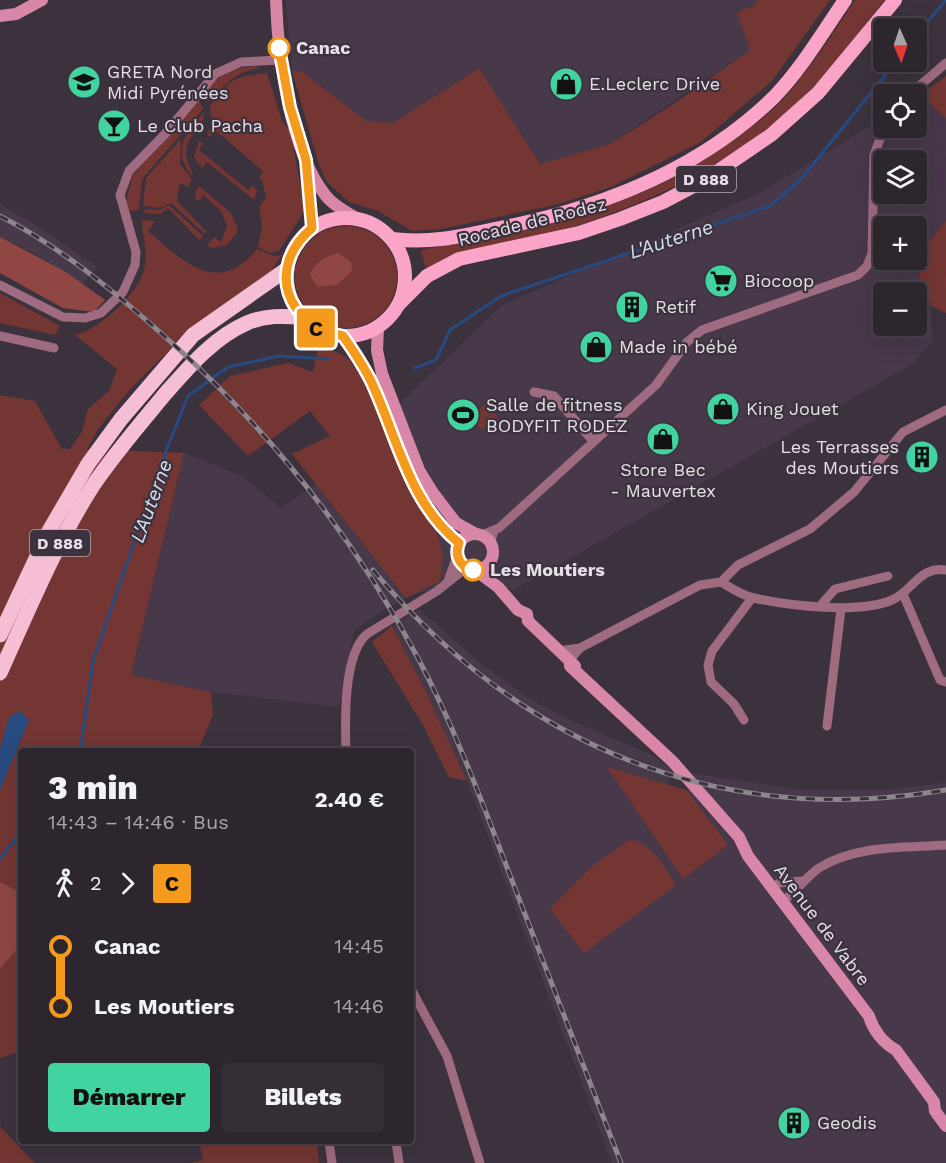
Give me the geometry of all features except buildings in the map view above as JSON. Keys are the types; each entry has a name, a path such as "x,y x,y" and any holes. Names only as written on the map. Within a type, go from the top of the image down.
{"highway":[{"name":"D 888","path":"0,635 49,531 88,464 121,419 194,335 286,269"},
{"name":"D 888","path":"0,672 63,537 95,484 179,378 213,344 230,332 261,319 302,317"},
{"path":"0,621 15,602"}],"main road":[{"path":"0,15 25,0"},
{"path":"0,15 16,14 42,0"},
{"path":"276,0 280,60 290,107 306,160 312,228"},
{"name":"Rocade de Rodez","path":"392,239 439,241 543,219 608,199 678,167 726,136 792,78 844,0"},
{"name":"Rocade de Rodez","path":"399,304 427,276 459,259 579,233 663,202 705,180 771,135 818,93 895,0"},
{"path":"306,160 326,196 356,218 369,222 392,239 401,253 405,270 405,288 399,304 378,327 361,334 343,336 326,333 302,317 290,299 286,269 295,246 312,228 325,221 356,218"},
{"path":"343,336 370,380 401,459 425,503 470,569 490,562 493,552 486,536 456,523 419,470 382,374 377,350 378,327"},
{"path":"458,549 466,536 486,536"},
{"name":"Avenue de Vabre","path":"490,562 498,587"},
{"name":"Avenue de Vabre","path":"470,569 498,587 518,610 527,614 528,621 673,762 711,807 732,842 748,856 869,1016 877,1019 894,1040 896,1050 934,1102 946,1109"},
{"name":"Avenue de Vabre","path":"934,1102 935,1111 946,1126"}],"street":[{"path":"0,285 63,317 85,318 101,313 123,292 135,265 136,252 120,195 129,171 215,74 241,62 280,60"},
{"path":"922,84 946,63"},
{"path":"486,536 656,385 687,342 702,330 858,275 867,266 872,253 874,155 880,138"},
{"path":"0,336 54,348"},
{"path":"534,392 554,396 593,441"},
{"path":"721,582 738,565 810,529 854,492 903,432 946,411"},
{"path":"448,581 458,549"},
{"path":"346,748 345,715 350,671 358,644 367,634 470,569"},
{"path":"558,651 580,648 700,585 721,582 752,598 840,609 890,601 903,594 915,579 927,571 946,570"},
{"path":"821,605 835,589 888,576"},
{"path":"903,594 940,680 946,682"},
{"path":"744,720 734,704 711,682 708,665 712,651 752,598"},
{"path":"827,726 840,609"},
{"path":"572,665 580,648"},
{"path":"771,888 779,883 802,881 841,857 871,851 946,845"},
{"path":"782,902 795,894 802,881"},
{"path":"414,1000 447,1056 480,1163"},
{"path":"329,1144 332,1163"},
{"path":"396,1144 399,1163"}],"shaded area":[{"path":"286,0 757,0 756,5 737,12 751,49 610,144 539,165 479,68 393,123 366,121 301,71 292,71"},
{"path":"757,0 830,0 772,81 701,142 611,187 559,204 441,229 412,231 378,211 349,202 327,182 319,165 292,71 301,71 366,121 393,123 479,68 540,164 610,144 672,105 750,50 737,12 756,5"},
{"path":"855,0 885,0 843,54 796,104 755,138 712,166 668,190 622,210 575,227 426,271 421,250 503,234 584,213 662,184 699,164 748,130 780,102 796,85"},
{"path":"256,66 260,68 237,76 209,102 205,90 216,80 235,70"},
{"path":"267,73 282,121 291,133 304,206 302,215 279,251 270,253 258,247 262,227 259,207 266,198 263,183 259,177 263,171 216,131 210,137 207,134 212,124 210,106 223,90 239,78"},
{"path":"946,76 946,118 927,101 927,90"},
{"path":"199,100 203,109 142,179 139,210 129,211 126,201 133,175"},
{"path":"927,101 946,118 946,221 927,244 927,216 873,216 873,270 920,270 919,282 873,282 873,336 927,336 927,298 931,306 933,340 914,363 514,590 467,575 406,598 382,611 354,631 339,707 211,692 131,675 184,453 242,476 281,508 316,484 502,305 762,192 873,124 873,138 927,138"},
{"path":"204,112 202,122 189,141 186,150 193,177 183,159 183,143 186,135"},
{"path":"181,139 180,164 192,179 188,187 180,183 177,201 206,231 205,234 171,203 160,208 143,206 146,178"},
{"path":"199,141 203,143 199,150 248,190 253,185 257,191 254,200 207,162 202,168 194,157"},
{"path":"199,186 230,212 237,226 237,233 227,245 213,248 207,246 214,237 221,242 227,226 221,211 203,195 200,200 196,200 195,193"},
{"path":"0,204 44,230 97,267 82,284 35,254 0,237"},
{"path":"169,205 203,236 199,240 168,208 161,214 143,213 146,209 160,210"},
{"path":"142,220 155,221 148,231 188,263 201,270 214,273 228,271 242,263 257,249 274,256 282,255 272,270 195,325 131,388 98,429 87,449 184,453 131,675 211,692 213,715 199,748 18,748 18,1052 0,1058 0,395 35,401 62,449 70,449 82,432 88,409 109,391 117,369 75,335 107,317 128,298 136,287 142,276 146,260"},
{"path":"946,221 946,313 931,306 927,298 927,282 919,281 920,270 927,270 927,244"},
{"path":"346,226 366,230 382,241 393,257 397,277 393,297 382,313 366,324 346,328 326,324 310,313 299,297 295,277 299,257 310,241 326,230"},
{"path":"0,237 66,272 105,300 94,312 63,308 0,273"},
{"path":"338,253 351,262 352,271 337,285 317,287 310,274 321,260"},
{"path":"0,293 60,326 55,335 0,323"},
{"path":"319,344 347,357 363,379 407,485 439,538 443,558 440,581 406,598 292,454 330,436 310,411 248,456 199,405 230,376 288,363 313,372"},
{"path":"486,403 498,417 482,430 470,418"},
{"path":"419,609 484,666 528,697 563,717 652,755 672,770 667,786 709,795 692,773 801,790 882,790 946,783 946,1163 612,1163 467,781 425,690 392,626"},
{"path":"392,626 425,690 467,781 449,777 423,725 372,642"},
{"path":"607,767 687,790 728,845 683,879"},
{"path":"634,840 642,843 654,853 676,885 584,953 550,909 591,867 628,841"},
{"path":"0,882 18,891 18,948 0,968"},
{"path":"0,1126 35,1163 0,1163"},
{"path":"199,1144 317,1144 319,1163 190,1163 203,1160"}],"water":[{"path":"20,711 29,720 0,790 0,749 9,717"}],"waterway":[{"name":"L'Auterne","path":"927,23 946,0"},
{"name":"L'Auterne","path":"415,368 436,360 450,330 501,296 770,206 802,178 888,72"},
{"name":"L'Auterne","path":"81,748 93,661 166,451 188,396 228,367 279,356 328,359"},
{"name":"L'Auterne","path":"0,859 18,836"}],"railway":[{"path":"0,216 47,243 91,274 153,326 210,379 245,415 310,491 368,573 419,660 459,745 621,1163"},
{"path":"373,570 430,631 492,684 558,727 629,760 703,784 781,797 862,799 946,790"}],"bus line":[{"name":"C","path":"279,48 281,70 306,160 312,228 302,236 289,257 286,285 290,299 310,325 326,333 343,336 356,355 370,380 401,459 425,503 445,531 459,543 457,556 459,560 466,568 473,570"}],"place":[{"name":"Canac","path":"279,48"},
{"name":"GRETA Nord Midi Pyrénées","path":"84,82"},
{"name":"E.Leclerc Drive","path":"566,84"},
{"name":"Le Club Pacha","path":"114,126"},
{"name":"Biocoop","path":"721,281"},
{"name":"Retif","path":"632,307"},
{"name":"Made in bébé","path":"596,347"},
{"name":"King Jouet","path":"723,409"},
{"name":"Salle de fitness BODYFIT RODEZ","path":"463,415"},
{"name":"Store Bec - Mauvertex","path":"663,439"},
{"name":"Les Terrasses des Moutiers","path":"922,457"},
{"name":"Les Moutiers","path":"473,570"},
{"name":"Geodis","path":"794,1123"}]}
